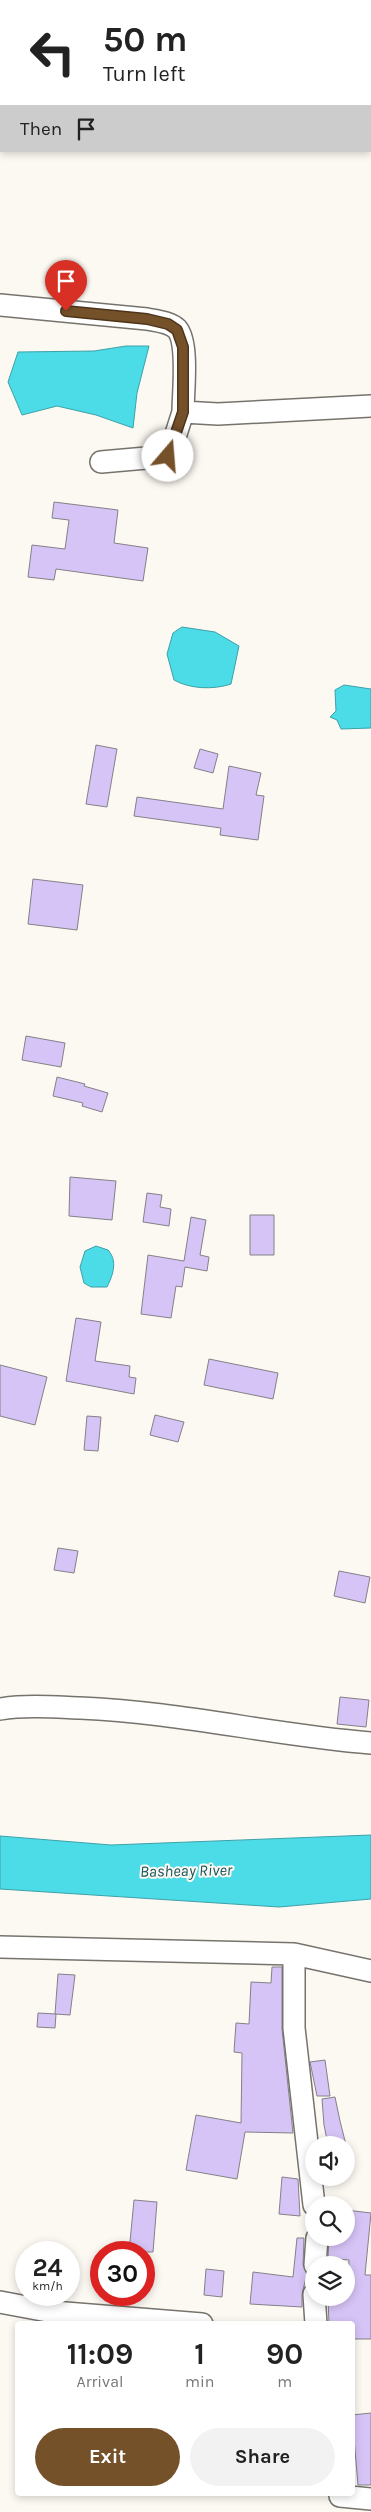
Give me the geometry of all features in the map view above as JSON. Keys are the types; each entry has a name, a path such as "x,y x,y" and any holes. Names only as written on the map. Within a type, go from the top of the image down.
{"street":[{"path":"0,305 147,319 168,324 177,330 183,347 183,412 168,456 101,462"},
{"path":"183,412 218,414 371,406"},
{"path":"0,1708 22,1705 128,1710 312,1738 371,1743"},
{"path":"0,1947 294,1954 371,1971"},
{"path":"294,1954 294,2028 313,2196"},
{"path":"0,2302 52,2312 164,2321"},
{"path":"315,2306 316,2321"},
{"path":"341,2501 371,2499"}],"water":[{"path":"126,346 149,346 137,393 133,428 96,415 57,406 22,415 8,382 18,352 94,351"},
{"path":"182,627 215,632 239,646 231,684 202,688 174,680 167,654 173,633"},
{"path":"344,685 371,689 371,728 341,729 337,720 330,717 336,711 335,690"},
{"path":"96,1246 108,1250 113,1259 113,1273 107,1287 91,1287 84,1283 80,1267 85,1251"},
{"name":"Basheay River","path":"371,1835 371,1899 279,1907 0,1889 0,1836 111,1845"}],"building":[{"path":"54,502 118,510 114,543 148,548 143,581 56,569 54,580 28,577 32,545 65,549 69,520 52,518"},
{"path":"96,745 117,749 107,807 86,804"},
{"path":"200,749 218,754 213,773 194,768"},
{"path":"229,766 261,773 256,795 264,796 258,840 220,835 221,828 134,816 137,797 223,809"},
{"path":"33,879 83,885 77,930 28,924"},
{"path":"26,1036 65,1043 61,1067 22,1060"},
{"path":"57,1077 85,1084 84,1086 108,1093 102,1112 82,1106 83,1103 53,1096"},
{"path":"70,1177 116,1181 112,1220 69,1216"},
{"path":"147,1193 162,1195 160,1207 171,1209 169,1226 143,1222"},
{"path":"250,1215 274,1215 274,1255 250,1255"},
{"path":"191,1217 206,1220 200,1255 209,1257 207,1271 185,1267 182,1287 176,1286 171,1318 141,1314 148,1255 184,1261"},
{"path":"76,1318 101,1322 95,1361 130,1366 129,1377 136,1378 134,1394 66,1381"},
{"path":"209,1359 278,1373 273,1399 204,1385"},
{"path":"0,1365 47,1377 35,1425 0,1416"},
{"path":"155,1415 184,1422 178,1442 150,1435"},
{"path":"87,1416 101,1417 98,1451 84,1450"},
{"path":"58,1548 78,1551 74,1573 54,1570"},
{"path":"339,1571 370,1577 365,1603 334,1596"},
{"path":"340,1697 369,1700 366,1727 337,1724"},
{"path":"272,1967 282,1967 282,2029 293,2133 245,2132 237,2179 186,2170 196,2115 241,2123 242,2053 234,2052 236,2023 249,2024 251,1982 271,1983"},
{"path":"58,1974 75,1975 70,2015 55,2014"},
{"path":"38,2013 56,2014 55,2028 37,2027"},
{"path":"325,2060 330,2096 317,2096 310,2062"},
{"path":"335,2097 344,2136 326,2136 322,2099"},
{"path":"282,2177 298,2179 300,2216 279,2214"},
{"path":"134,2200 157,2202 154,2241 130,2241"},
{"path":"355,2211 371,2213 365,2275 371,2275 371,2339 355,2339 355,2321 329,2321 328,2306 355,2306 355,2256 328,2256 329,2246 355,2246"},
{"path":"297,2238 304,2238 303,2265 305,2282 302,2294 302,2307 250,2304 253,2272 293,2277"},
{"path":"206,2269 224,2271 222,2297 204,2295"},
{"path":"371,2413 371,2485 358,2485 355,2450 355,2415"}],"route":[{"path":"66,311 147,319 168,324 177,330 183,347 183,412 168,456"}]}
